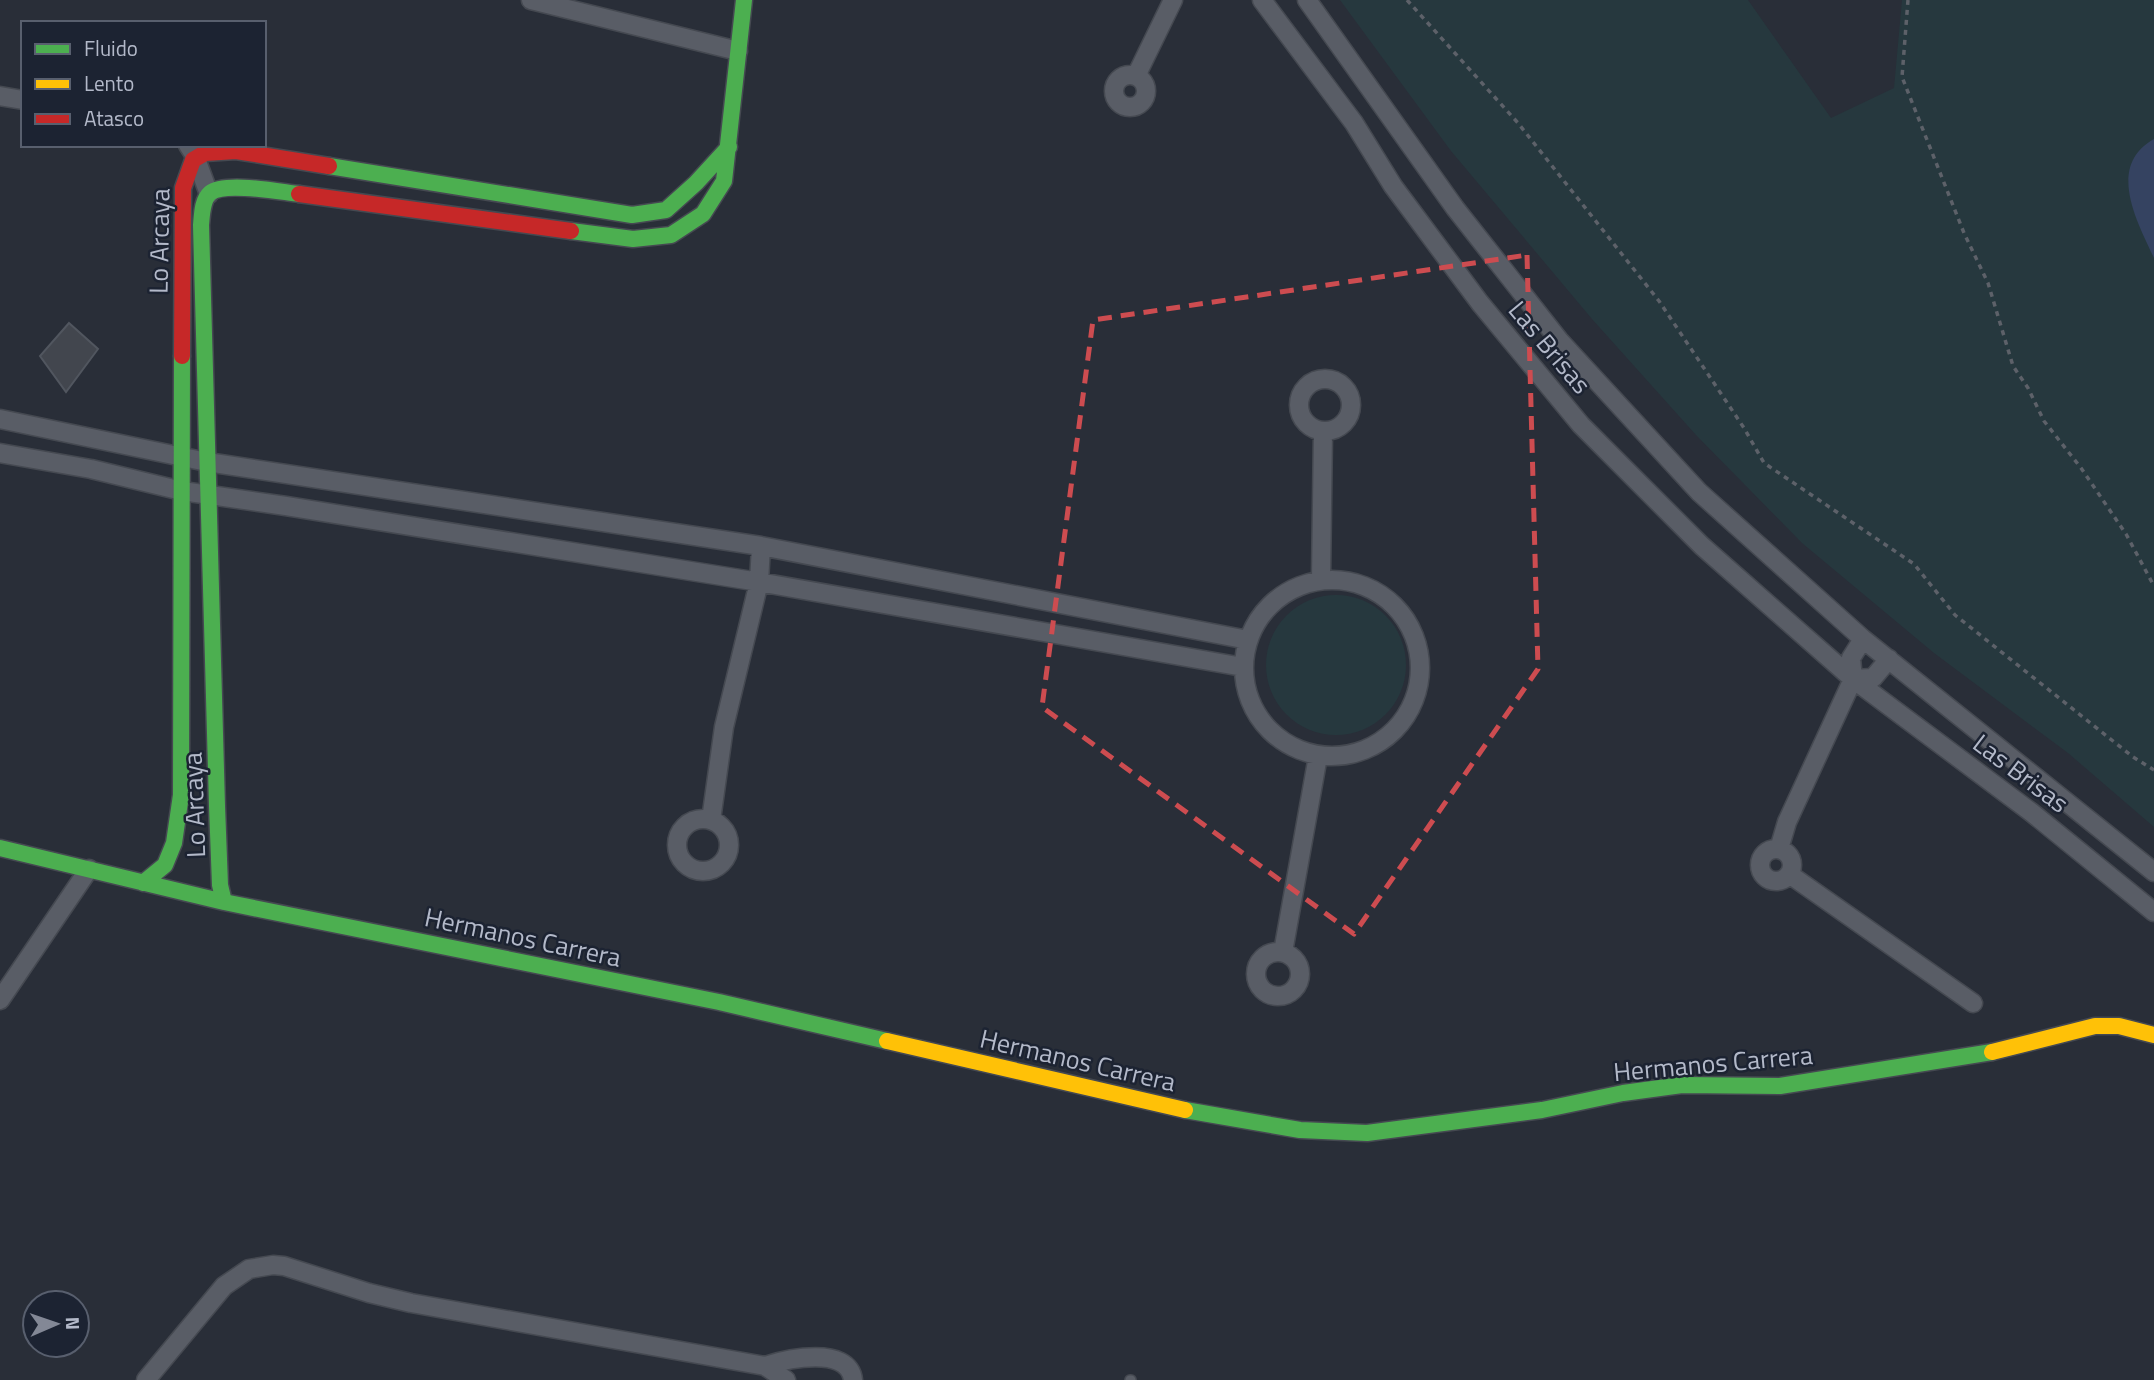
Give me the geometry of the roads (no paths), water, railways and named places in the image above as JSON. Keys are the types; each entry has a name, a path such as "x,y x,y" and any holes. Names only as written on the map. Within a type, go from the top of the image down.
{"street":[{"path":"531,0 738,51"},
{"name":"Lo Arcaya","path":"224,902 220,885 201,225 203,206 209,194 221,188 269,190 633,239 671,235 703,214 724,181 744,0"},
{"path":"1136,76 1173,0"},
{"name":"Las Brisas","path":"1262,0 1354,123 1393,186 1480,303 1581,425 1702,546 1853,679 2031,812 2154,912"},
{"name":"Las Brisas","path":"1307,0 1455,208 1559,340 1699,492 1863,639 2154,872"},
{"path":"0,96 21,100"},
{"name":"Lo Arcaya","path":"143,883 165,865 174,843 181,795 183,188 192,151 236,150 632,215 666,210 696,183 729,147"},
{"path":"192,151 209,194"},
{"path":"0,419 207,462 761,546 1248,639"},
{"path":"1321,579 1323,431"},
{"path":"0,453 91,469 182,491 760,582 1243,667"},
{"path":"711,820 724,727 760,582 761,546"},
{"path":"1321,579 1351,581 1380,592 1402,612 1416,639 1421,669 1415,699 1400,726 1377,745 1349,756 1318,756 1289,746 1264,726 1249,698 1243,667 1248,639 1264,610 1290,590 1321,579"},
{"path":"1779,849 1787,822 1853,679 1851,658 1863,639"},
{"path":"1853,679 1873,678 1889,659"},
{"path":"182,695 215,699"},
{"path":"1283,952 1318,756"},
{"name":"Hermanos Carrera","path":"0,848 224,902 719,1002 1202,1114 1300,1130 1367,1133 1398,1130 1542,1110 1623,1093 1682,1085 1780,1086 2007,1050 2095,1026 2119,1026 2154,1035"},
{"path":"1779,849 1791,858 1793,863 1789,874 1774,881 1765,876 1760,864 1766,852 1779,849"},
{"path":"0,1000 89,869"},
{"path":"1789,874 1973,1003"},
{"path":"146,1380 231,1279 249,1269 273,1265 296,1269 369,1293 411,1303 765,1366 786,1380"},
{"path":"765,1366 796,1358 824,1358 845,1366 852,1373 853,1380"}],"water":[{"path":"2154,139 2154,258 2134,211 2128,179 2131,164 2140,150"}]}
